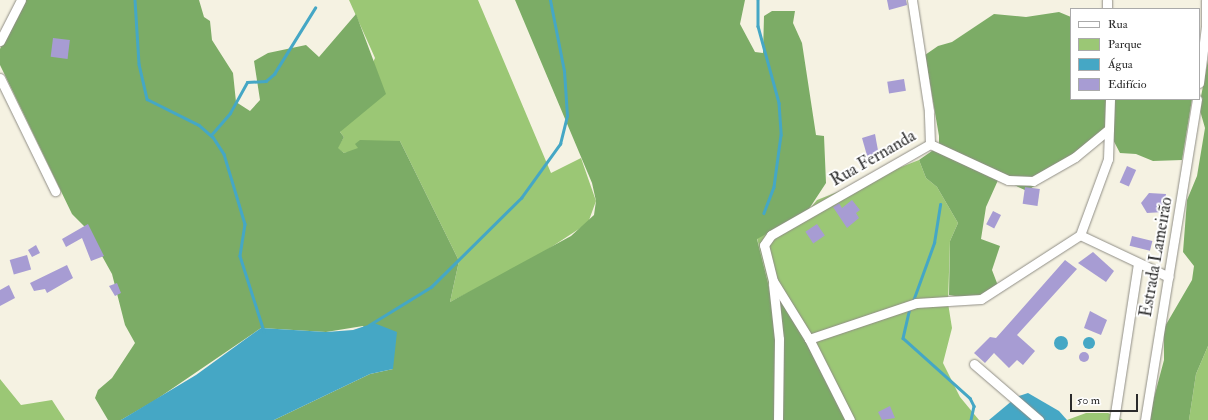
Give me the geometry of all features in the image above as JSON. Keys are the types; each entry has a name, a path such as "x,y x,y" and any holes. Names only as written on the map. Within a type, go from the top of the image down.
{"street":[{"path":"0,41 21,0"},
{"name":"Rua Fernanda","path":"773,281 764,245 771,235 930,144 929,111 912,0"},
{"path":"1200,75 1206,26 1206,0"},
{"path":"0,78 55,191"},
{"path":"809,339 916,303 981,299 1080,235 1106,166 1110,100"},
{"name":"Estrada Lameirão","path":"1144,420 1170,277 1197,100"},
{"path":"930,144 1008,180 1033,181 1075,157 1109,129"},
{"path":"1080,235 1170,277"},
{"path":"1114,420 1138,262"},
{"path":"773,281 809,339 850,420"},
{"path":"773,281 779,339 778,420"},
{"path":"974,364 1039,420"}],"green space":[{"path":"23,0 199,0 204,17 210,21 212,40 233,73 236,102 250,111 260,100 254,61 268,53 306,45 319,57 356,14 386,94 340,132 344,137 338,148 344,153 358,148 355,144 360,140 400,141 459,261 450,302 571,236 594,215 596,201 592,183 515,0 745,0 740,24 755,52 763,53 764,16 772,11 795,11 793,23 802,43 816,135 824,136 826,183 807,212 757,239 771,295 789,310 849,420 274,420 370,374 393,369 363,326 326,332 261,328 154,401 121,420 108,420 95,398 98,390 112,378 135,343 125,325 112,274 87,229 72,214 0,65 0,49"},
{"path":"349,0 478,0 551,173 581,158 596,201 588,223 530,261 450,302 459,261 400,141 344,153 337,148 344,137 340,132 375,58"},
{"path":"1059,12 1070,17 1070,100 1192,100 1182,160 1153,161 1136,154 1120,153 1110,134 1027,191 999,178 986,207 981,239 1000,246 992,270 1000,291 979,300 949,295 950,241 958,223 937,187 926,178 919,160 939,146 939,136 925,55 938,46 952,42 994,14 1026,17"},
{"path":"1208,60 1208,346 1196,374 1189,420 1148,420 1164,360 1164,328 1192,280 1194,266 1183,252 1187,200 1197,176 1205,128 1199,107"},
{"path":"919,160 926,178 937,187 958,223 950,241 948,303 952,328 943,363 960,397 979,420 849,420 771,295 757,238 807,212 817,200"},
{"path":"1208,346 1208,420 1189,420 1196,374"},
{"path":"0,379 21,405 52,400 65,420 0,420"},
{"path":"1086,413 1108,413 1123,420 1067,420"}],"water":[{"path":"374,323 397,332 393,369 370,374 274,420 121,420 196,375 261,328 326,332 353,330"},
{"path":"1058,336 1064,336 1068,340 1068,346 1064,350 1058,350 1054,346 1054,340"},
{"path":"1091,337 1094,338 1094,348 1087,349 1084,348 1083,341 1084,338"},
{"path":"1028,393 1059,411 1067,420 1042,420 1016,397"},
{"path":"1013,400 1037,420 989,420"}],"building":[{"path":"887,0 906,0 907,5 889,10"},
{"path":"53,38 70,40 68,59 51,57"},
{"path":"904,79 906,91 889,94 887,82"},
{"path":"875,134 879,156 868,159 862,138"},
{"path":"1127,166 1136,170 1129,187 1120,182"},
{"path":"1025,187 1040,189 1037,206 1023,204"},
{"path":"1149,193 1166,194 1164,212 1147,213 1141,203"},
{"path":"852,200 860,210 856,213 859,218 847,228 833,207 839,203 842,208"},
{"path":"993,211 1001,215 994,228 986,224"},
{"path":"88,224 104,256 91,261 82,238 66,247 62,239"},
{"path":"817,224 825,236 813,243 805,232"},
{"path":"1132,236 1152,241 1150,251 1130,246"},
{"path":"36,245 40,253 32,257 28,250"},
{"path":"1093,252 1114,271 1106,282 1078,263"},
{"path":"27,255 31,269 14,274 10,260"},
{"path":"1065,260 1077,269 1017,335 1035,351 1023,365 1017,360 1009,368 994,353 985,363 974,353 990,337 996,338"},
{"path":"67,265 73,278 47,293 45,289 34,291 30,283"},
{"path":"117,283 121,293 115,296 109,286"},
{"path":"9,285 15,298 0,306 0,290"},
{"path":"1090,311 1107,320 1101,335 1084,328"},
{"path":"1082,352 1086,352 1088,353 1088,361 1082,362 1079,359 1079,355"},
{"path":"890,406 895,418 882,420 878,412"}],"waterway":[{"path":"135,0 139,64 147,99 199,125 213,137 224,154 245,224 240,256 264,331"},
{"path":"369,325 431,287 521,198 560,144 567,116 564,71 550,0"},
{"path":"758,0 758,26 779,103 781,135 774,187 764,213"},
{"path":"211,135 230,113 247,82 266,81 274,74 315,8"},
{"path":"913,301 934,243 940,204"},
{"path":"910,308 903,338 970,398 974,406 971,420"}]}
